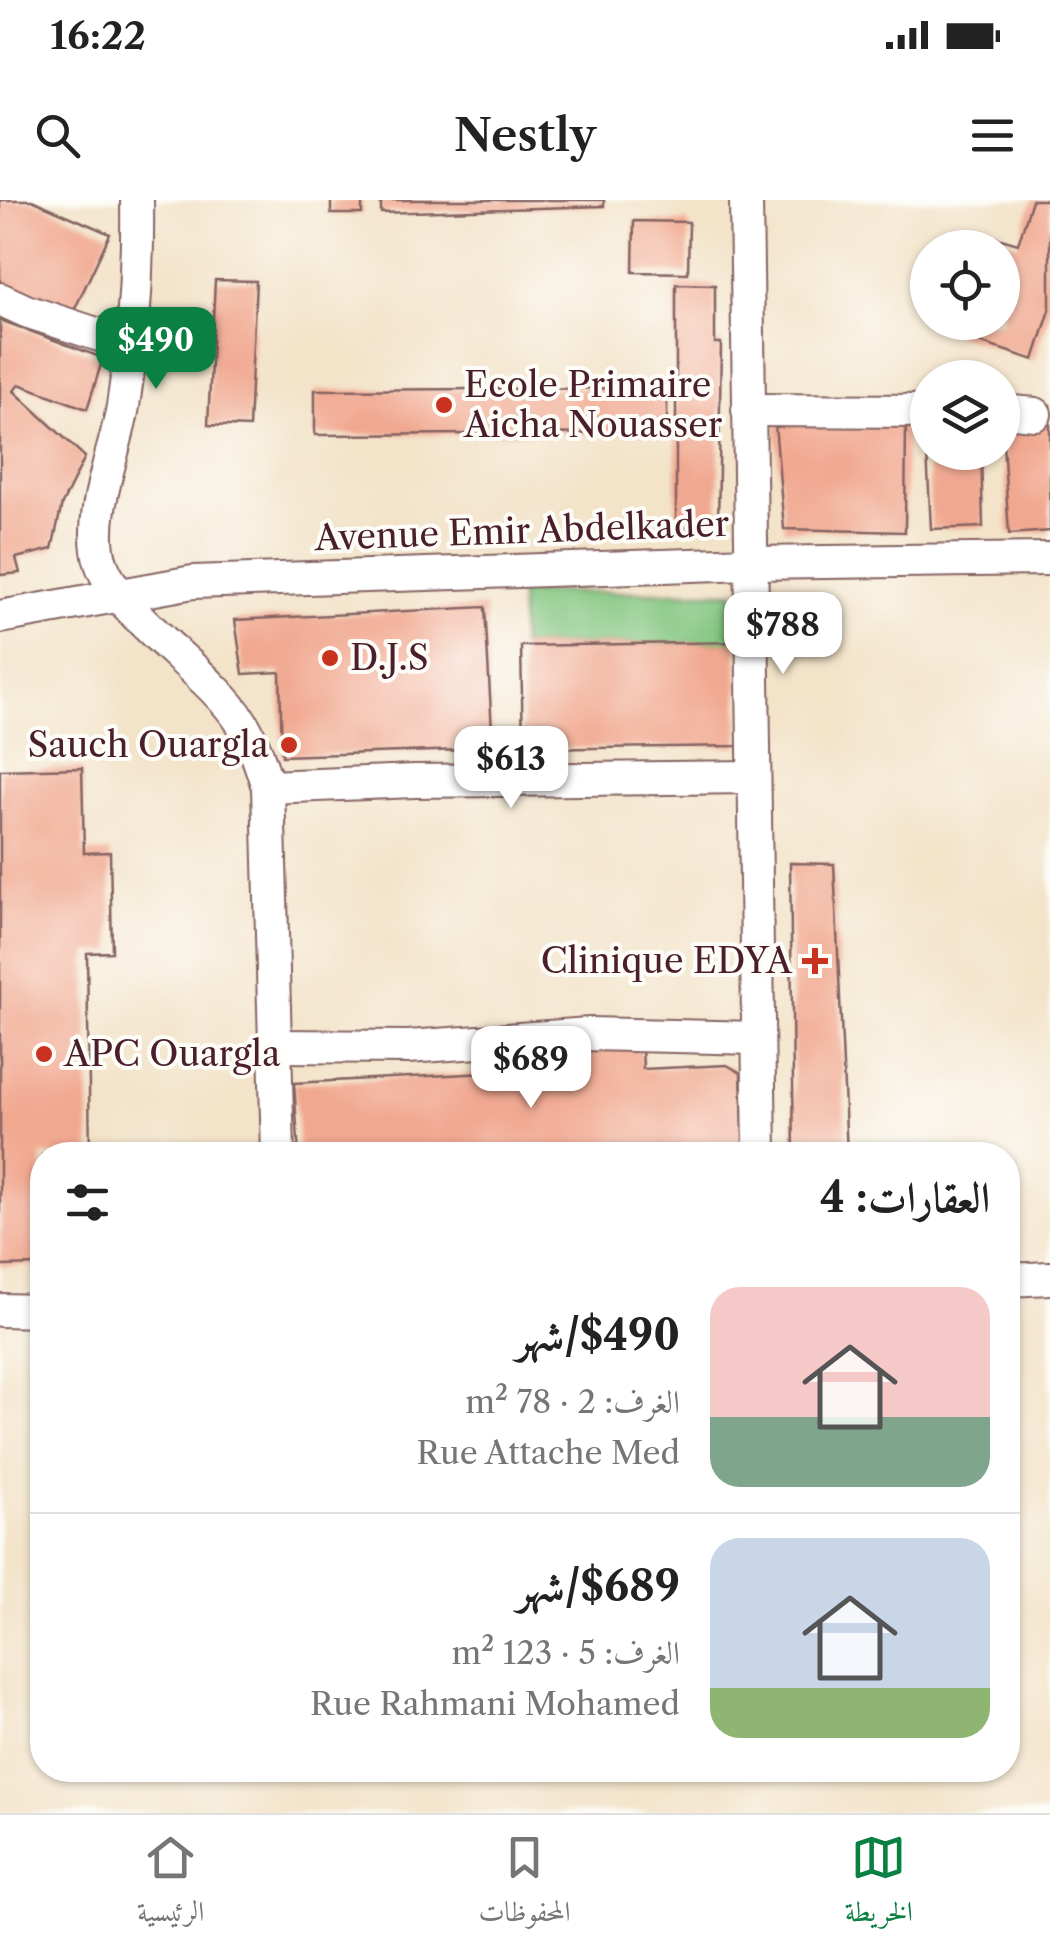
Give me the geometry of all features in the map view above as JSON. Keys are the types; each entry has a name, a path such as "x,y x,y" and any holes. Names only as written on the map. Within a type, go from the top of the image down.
{"street":[{"path":"137,200 138,252 123,407 98,517 101,562 118,594 241,722 268,787 278,1142"},
{"path":"746,200 760,1142"},
{"path":"0,298 26,311 130,345"},
{"path":"748,410 910,411"},
{"name":"Avenue Emir Abdelkader","path":"0,617 193,582 750,563 1050,559"},
{"path":"268,787 753,777"},
{"path":"275,1046 408,1046 590,1034 758,1038"},
{"path":"1020,1279 1050,1278"},
{"path":"0,1310 30,1311"}],"green space":[{"path":"520,592 734,592 737,642 521,646"}],"building":[{"path":"0,200 32,200 110,234 71,317 0,284"},
{"path":"331,200 362,200 362,214 331,214"},
{"path":"381,200 604,200 604,206 381,213"},
{"path":"1032,200 1050,200 1050,310 1034,360 973,340 1020,340 1020,238"},
{"path":"634,221 689,222 688,273 633,272"},
{"path":"215,280 256,281 249,427 208,425"},
{"path":"676,284 715,285 715,343 721,343 718,528 676,528"},
{"path":"0,320 103,358 87,409 19,384 14,391 85,457 62,504 52,549 16,558 20,573 0,575"},
{"path":"667,388 667,433 315,435 315,390"},
{"path":"1050,405 1050,531 1009,534 1005,470 1020,470 1020,418"},
{"path":"906,421 905,532 784,529 775,424"},
{"path":"928,470 981,470 983,527 931,529"},
{"path":"485,607 493,749 282,756 280,672 243,674 235,620"},
{"path":"737,642 739,746 523,749 521,646"},
{"name":"APC Ouargla","path":"82,768 84,853 110,852 112,952 87,953 90,1142 30,1142 30,1265 0,1266 0,770"},
{"name":"Clinique EDYA","path":"790,863 834,864 846,1142 794,1142"},
{"path":"642,1045 643,1069 727,1065 741,1073 744,1142 298,1142 294,1083 527,1071 526,1055"}],"place":[{"name":"Ecole Primaire Aicha Nouasser","path":"444,405"},
{"name":"D.J.S","path":"330,658"},
{"name":"Sauch Ouargla","path":"289,745"},
{"name":"Clinique EDYA","path":"815,961"},
{"name":"APC Ouargla","path":"44,1054"}]}
